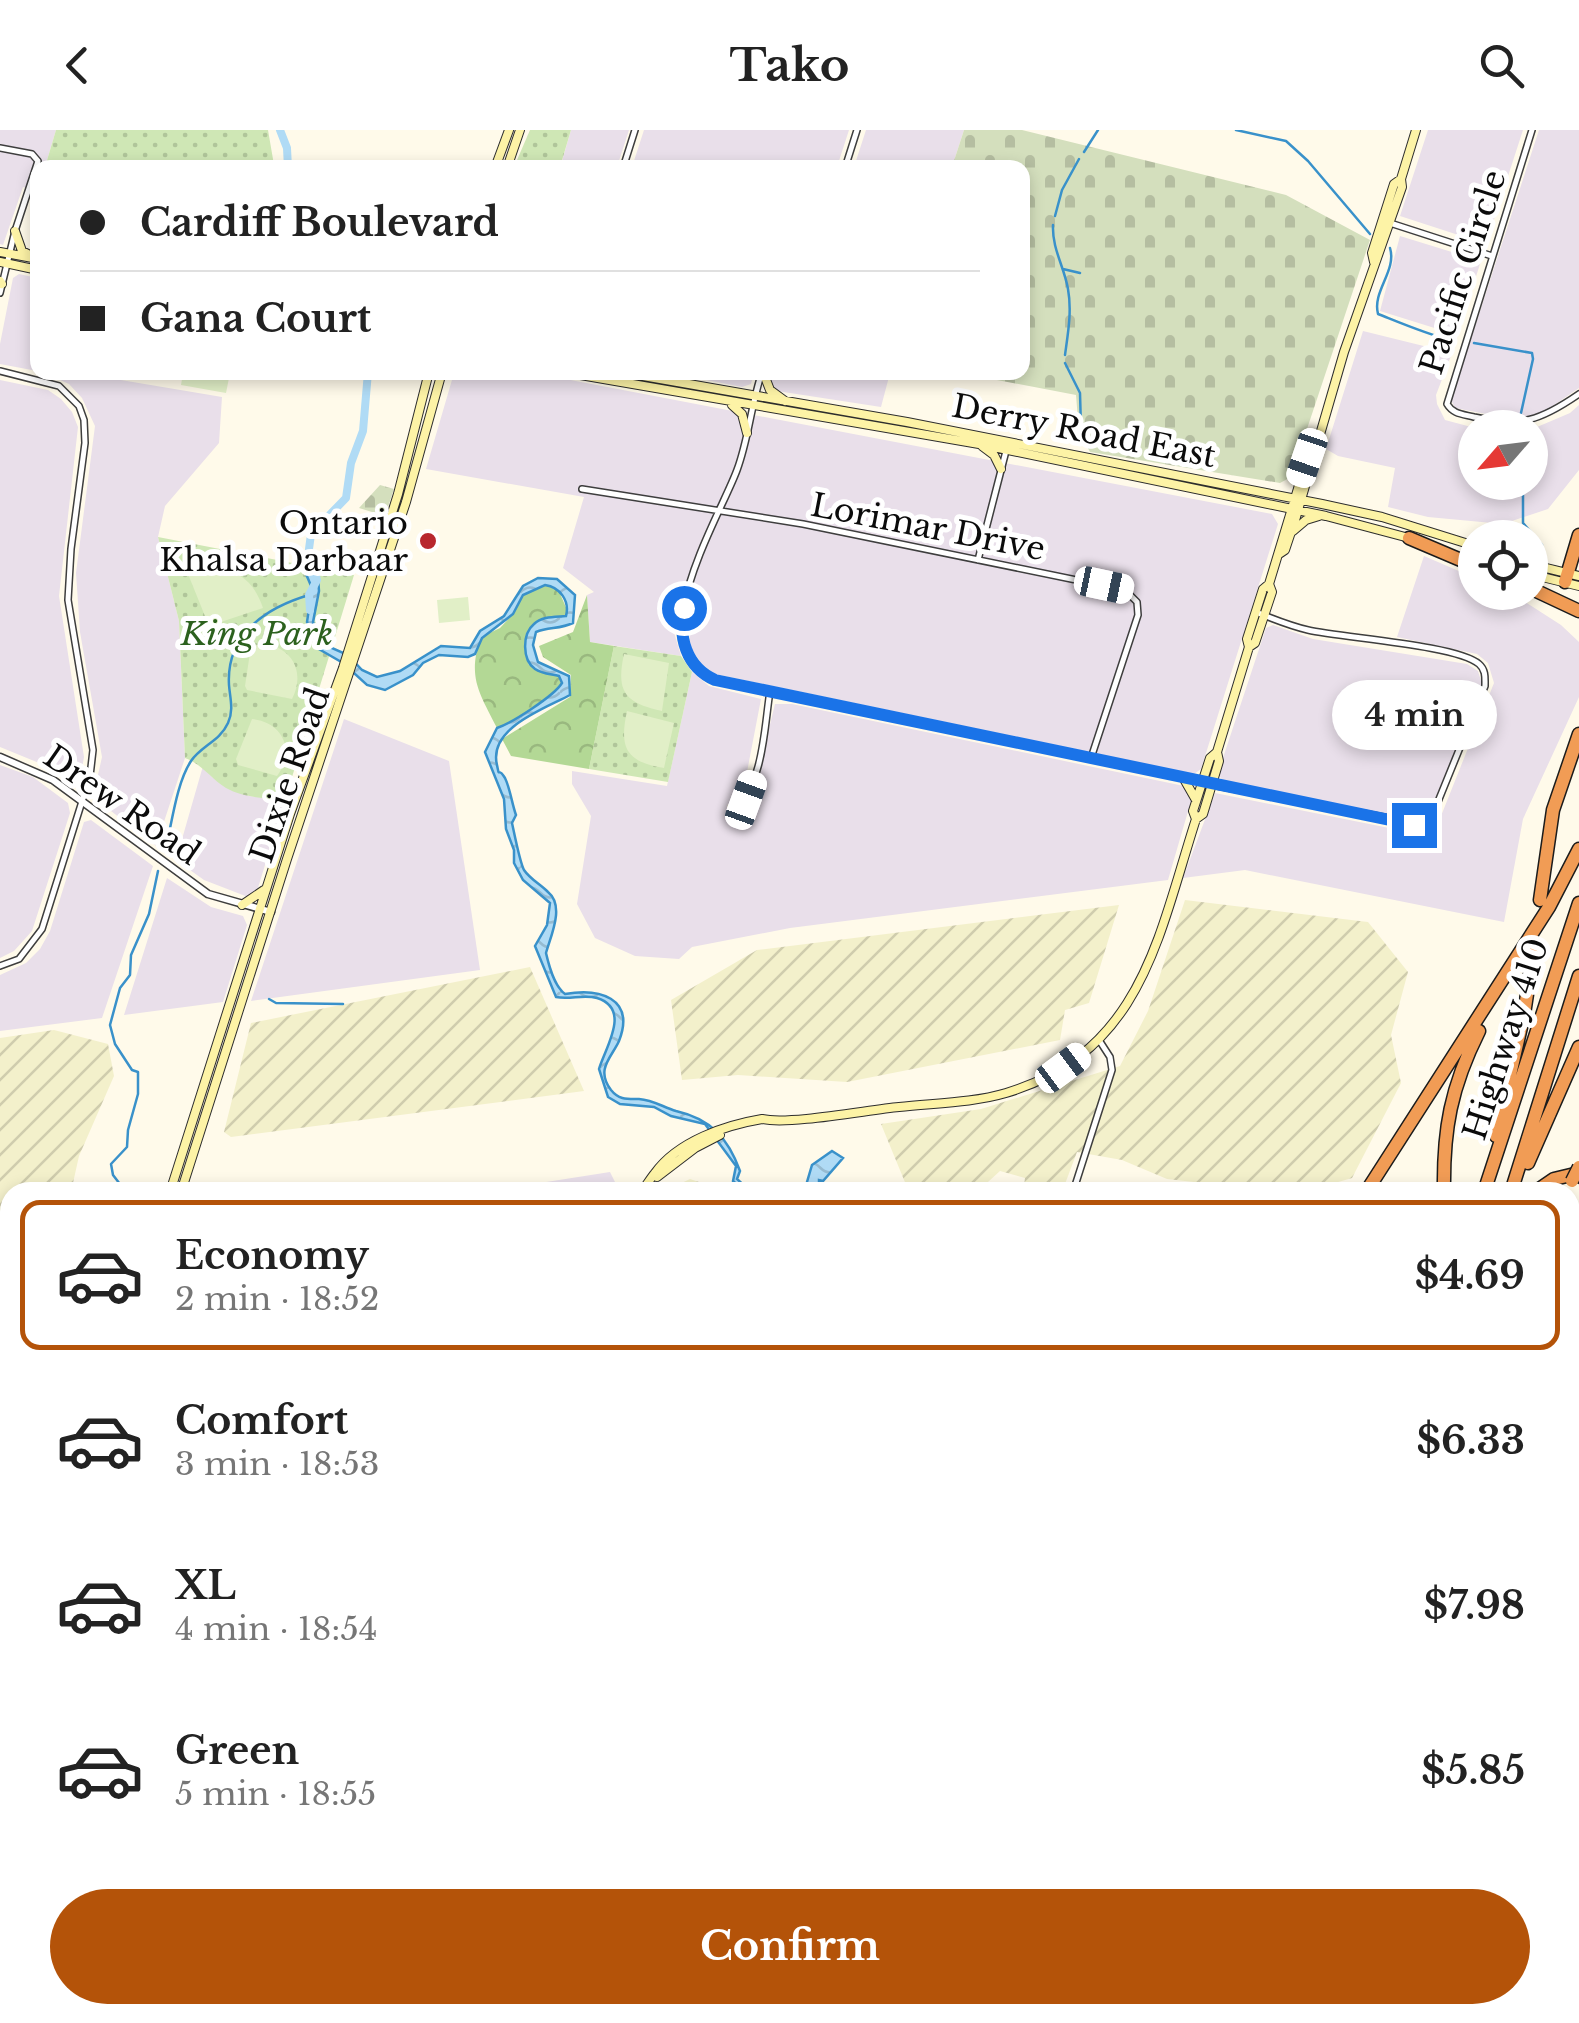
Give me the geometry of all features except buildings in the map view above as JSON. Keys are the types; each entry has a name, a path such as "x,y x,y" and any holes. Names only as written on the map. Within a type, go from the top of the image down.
{"highway":[{"path":"1573,579 1579,535"},
{"path":"1408,538 1458,559"},
{"path":"1548,596 1579,611"},
{"path":"1540,900 1553,810 1579,734"},
{"path":"1544,870 1564,794 1579,757"},
{"path":"1372,1182 1549,907 1579,849"},
{"name":"Highway 410","path":"1486,1182 1579,903"},
{"path":"1485,1182 1534,948"},
{"name":"Highway 410","path":"1516,1182 1579,976"},
{"path":"1444,1182 1445,1136 1453,1090 1504,979"},
{"path":"1517,1182 1579,1047"},
{"path":"1550,1182 1574,1178"}],"main road":[{"path":"498,160 509,130"},
{"path":"510,160 520,130"},
{"path":"1322,504 1311,490 1312,455 1386,222 1402,187 1416,130"},
{"path":"15,231 22,251 30,255"},
{"path":"4,258 30,259"},
{"path":"4,258 30,267"},
{"name":"Dixie Road","path":"353,650 427,380"},
{"name":"Dixie Road","path":"184,1182 346,671 406,502 440,380"},
{"name":"Derry Road East","path":"606,380 724,402 789,404 1278,495 1382,518 1458,541"},
{"name":"Derry Road East","path":"655,380 752,402 1007,446 1326,516 1458,553"},
{"path":"766,380 770,390 789,404"},
{"path":"724,402 742,414 747,433"},
{"path":"979,444 994,455 1001,468"},
{"path":"1298,499 1298,483 1307,458 1312,455"},
{"path":"1196,819 1196,800 1219,761 1216,752 1249,647 1247,640 1260,614 1263,589 1270,584 1279,554 1285,550 1298,499 1309,477"},
{"path":"1278,495 1298,483"},
{"path":"1267,505 1288,531"},
{"path":"1288,531 1306,520 1326,516"},
{"path":"1548,570 1573,579"},
{"path":"1548,576 1573,579"},
{"name":"Dixie Road","path":"173,1182 306,766 346,671"},
{"path":"1184,779 1196,800"},
{"path":"650,1182 706,1139 729,1130 768,1121 1002,1094 1063,1068 1099,1040 1140,987 1196,819 1202,814 1207,784"},
{"path":"242,905 267,887"}],"street":[{"path":"626,160 635,130"},
{"path":"848,160 857,130"},
{"name":"Pacific Circle","path":"1532,130 1447,396 1450,410 1518,423 1542,416 1579,394"},
{"path":"0,148 37,157 36,160"},
{"path":"0,286 4,258 30,181"},
{"path":"1386,222 1492,256"},
{"path":"0,372 30,379"},
{"path":"0,966 18,959 36,940 83,801 92,750 70,622 68,577 86,443 84,420 71,396 58,386 33,380"},
{"path":"760,380 736,473 691,577 682,620 684,643 692,662 704,674 1207,784 1421,824 1433,814 1485,686 1481,666 1469,659 1417,646 1314,631 1260,614"},
{"path":"978,560 1007,446"},
{"name":"Lorimar Drive","path":"582,489 805,524 1125,590 1134,596 1138,614 1091,758"},
{"path":"736,809 746,800 760,760 770,691"},
{"name":"Drew Road","path":"0,757 53,780 208,894 271,912"},
{"path":"1075,1182 1112,1070 1110,1057 1099,1040"}],"shaded area":[{"path":"0,130 56,130 47,160 30,160 30,190 23,187 3,245"},
{"path":"571,130 629,130 619,160 562,160"},
{"path":"644,130 849,130 839,160 634,160"},
{"path":"866,130 964,130 954,160 856,160"},
{"path":"1428,130 1523,130 1486,244 1400,216"},
{"path":"1539,130 1579,130 1579,388 1547,410 1465,410 1455,408 1451,400"},
{"path":"1400,236 1481,261 1457,335 1380,311"},
{"path":"19,274 30,276 30,370 0,364 13,278"},
{"path":"1363,331 1452,353 1436,395 1445,420 1458,423 1458,500 1548,500 1548,422 1579,405 1579,470 1548,509 1515,520 1428,517 1388,507 1395,468 1338,456 1326,449"},
{"path":"0,380 48,390 72,412 78,427 59,596 84,757 80,780 73,782 0,747"},
{"path":"60,380 121,380 222,397 219,443 165,506 158,537 179,621 185,758 156,846 93,797 102,757 80,632 76,573 95,426 82,398"},
{"path":"452,380 571,380 1272,514 1278,524 1201,769 1194,774 715,674 690,647 688,610 677,610 673,629 681,656 590,642 587,595 594,592 563,568 584,497 426,469"},
{"path":"706,380 752,380 742,387"},
{"path":"888,380 881,407 777,391 769,381"},
{"path":"1424,556 1458,571 1458,610 1538,610 1579,642 1579,697 1523,819 1504,922 1245,870 1183,878 1215,793 1414,833 1439,821 1494,683 1488,663 1477,654 1397,637"},
{"path":"1273,625 1313,639 1467,664 1478,671 1482,684 1429,814 1416,820 1223,782 1218,773 1266,628"},
{"path":"692,672 709,686 761,699 742,798 727,805 729,819 746,823 775,704 792,704 1184,786 1191,801 1168,880 790,928 692,947 679,959 635,956 595,938 577,904 591,816 572,784 572,771 667,786"},
{"path":"344,719 449,761 480,970 251,1001"},
{"path":"0,765 33,777 68,803 70,813 32,931 14,951 0,958"},
{"path":"203,766 212,777 249,796 285,800 257,891 248,897 204,880 176,860"},
{"path":"91,820 153,866 102,1018 0,1031 0,975 26,963 40,949 50,931 84,822"},
{"path":"167,878 211,907 243,916 247,925 223,1002 124,1015"},
{"path":"1185,900 1368,922 1408,972 1391,1035 1401,1083 1352,1178 1338,1182 1194,1182 1167,1179 1122,1160 1077,1152 1066,1182 1024,1182 1025,1178 1000,1171 988,1182 905,1182 881,1124 981,1109 1120,1066 1148,1011"},
{"path":"1119,905 1089,1003 1065,1010 1060,1040 847,1082 738,1075 682,1080 671,1000 757,950"},
{"path":"530,967 584,1091 231,1137 224,1132 251,1023"},
{"path":"54,1030 108,1044 114,1076 79,1156 73,1182 0,1182 0,1038"},
{"path":"610,1172 615,1182 546,1182"}],"green space":[{"path":"56,130 268,130 273,160 47,160"},
{"path":"530,130 571,130 562,160 517,160"},
{"path":"964,130 1022,130 1286,195 1370,240 1291,477 1280,483 1090,452 1079,432 1076,395 997,380 1030,380 1030,160 954,160"},
{"path":"182,380 229,380 226,393 181,385"},
{"path":"380,485 394,489 385,516 359,508"},
{"name":"King Park","path":"158,537 354,575 285,800 233,791 185,758 179,621"},
{"path":"216,567 246,580 263,608 209,626 188,574"},
{"path":"545,585 558,589 568,612 566,617 541,620 526,633 525,653 529,665 559,676 562,683 551,695 497,728 475,674 481,637 500,628 523,595"},
{"path":"587,595 590,642 614,646 589,769 511,756 502,739 570,697 571,675 543,657 539,646 573,632"},
{"path":"468,597 470,620 439,623 437,600"},
{"path":"266,644 284,651 294,664 297,681 292,699 247,690 245,686 251,646"},
{"path":"614,646 681,656 692,672 668,782 589,769"},
{"path":"624,654 669,663 662,711 639,704 626,693 621,677"},
{"path":"627,711 674,723 664,768 641,762 628,751 624,735"},
{"path":"252,719 272,726 283,739 285,757 277,776 238,765 236,759"}],"water":[{"path":"317,563 319,591 313,622 320,638 377,677 400,671 441,646 470,648 480,631 504,616 523,586 538,578 557,579 575,595 573,623 536,632 533,645 538,662 569,676 570,695 520,721 501,740 496,752 498,772 507,782 516,815 512,823 522,866 556,905 546,953 549,964 565,994 601,995 618,1005 623,1026 605,1069 611,1090 620,1097 649,1101 708,1125 730,1149 740,1171 737,1179 740,1182 733,1181 736,1166 705,1124 671,1116 654,1107 620,1104 608,1097 599,1069 613,1030 613,1011 597,998 556,997 535,946 547,925 550,903 523,880 514,863 504,799 485,752 497,728 551,695 562,683 559,676 535,669 525,647 527,634 537,621 566,616 563,596 545,585 523,595 513,614 482,638 475,654 439,655 385,690 367,685 343,663 317,648 307,622 312,588 303,567"},
{"path":"832,1151 843,1158 819,1182 807,1182 812,1165"}],"waterway":[{"path":"280,130 288,160"},
{"path":"1084,152 1098,130"},
{"path":"1236,130 1286,141 1370,234"},
{"path":"1055,216 1062,190 1079,159"},
{"path":"1053,225 1069,297 1065,355"},
{"path":"1390,248 1390,265 1378,297 1378,314 1453,341"},
{"path":"1063,269 1080,273"},
{"path":"1474,343 1532,353 1522,410"},
{"path":"1065,363 1080,393 1081,428 1089,447"},
{"path":"310,610 309,595 317,580 309,549 311,534 346,498 351,463 363,431 367,380"},
{"path":"1523,500 1523,520"},
{"path":"165,851 186,770 195,756 225,729 230,718 230,667 241,638 264,616 309,595"},
{"path":"118,1182 111,1164 127,1147 138,1094 138,1072 132,1070 115,1044 110,1025 120,988 130,975 131,955 149,914 158,871"},
{"path":"269,999 276,1003 343,1004"}],"place":[{"name":"Ontario Khalsa Darbaar","path":"428,541"}],"route":[{"path":"684,608 682,633 688,654 699,670 715,680 1414,825"}]}
